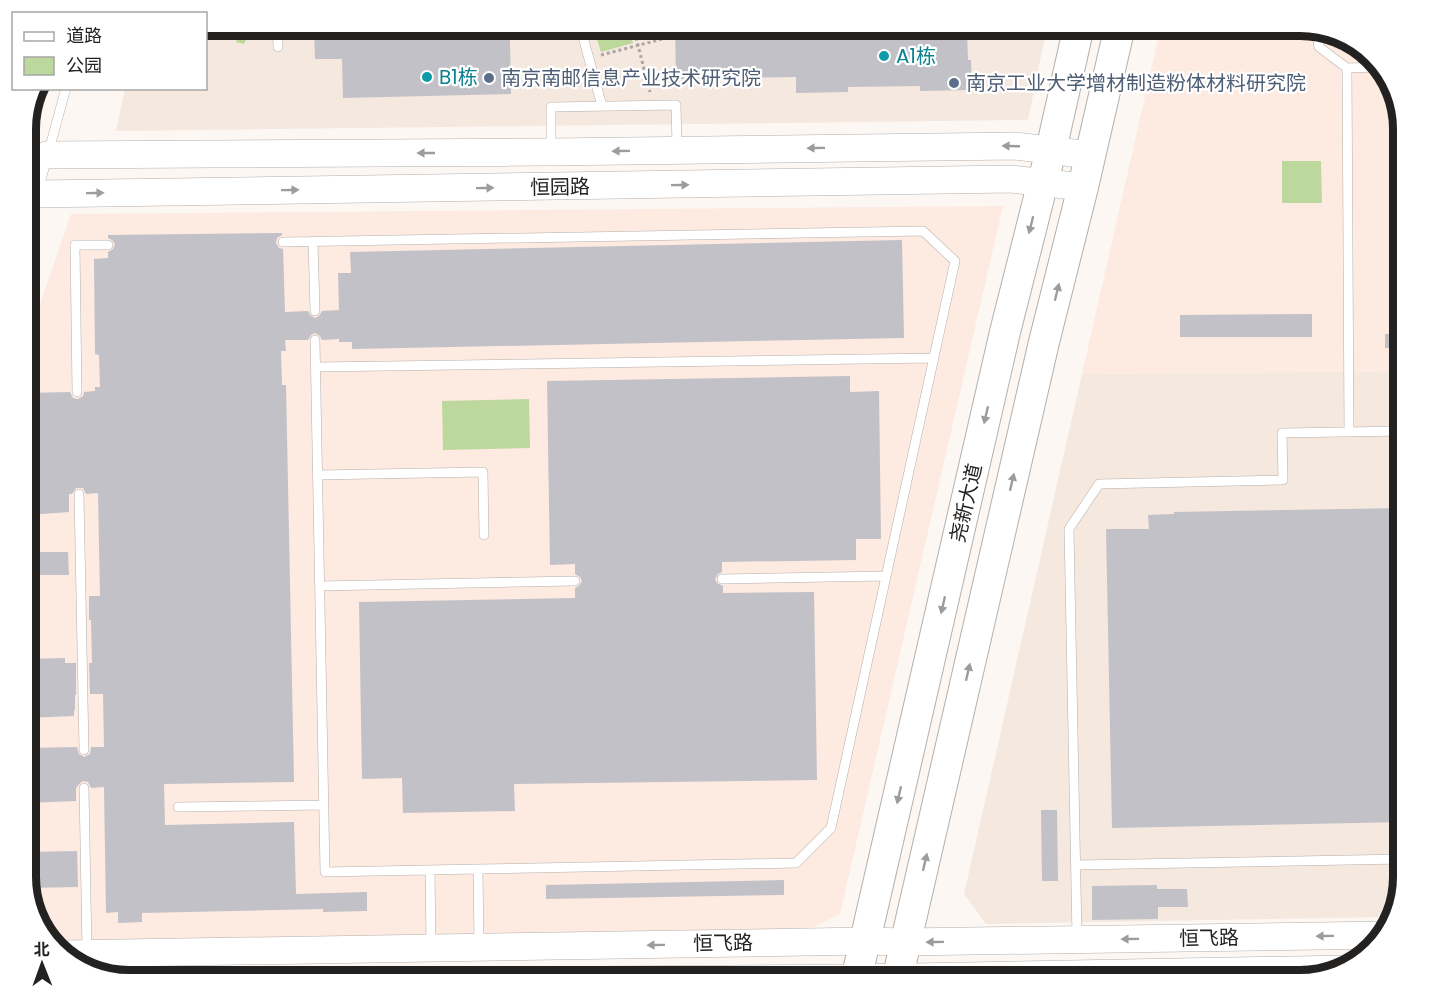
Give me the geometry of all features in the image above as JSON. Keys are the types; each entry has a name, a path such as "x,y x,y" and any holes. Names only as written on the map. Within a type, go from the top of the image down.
{"main road":[{"name":"尧新大道","path":"859,970 1002,344 1051,150 1077,36"},
{"name":"尧新大道","path":"900,970 1044,342 1118,36"}],"street":[{"name":"恒园路","path":"47,155 1015,146 1090,155"},
{"path":"555,152 561,187"},
{"name":"恒园路","path":"37,194 1011,179 1083,187"},
{"name":"恒飞路","path":"78,954 1372,935"}],"lane":[{"path":"277,36 278,47"},
{"path":"583,36 602,106"},
{"path":"1317,38 1319,47 1347,68 1369,67"},
{"path":"1347,68 1349,432"},
{"path":"36,197 65,90"},
{"path":"555,152 551,107 653,105 676,105 677,150"},
{"path":"283,242 923,231 955,261 831,828 796,863 325,872 315,340"},
{"path":"313,241 315,311"},
{"path":"77,392 75,245 108,245"},
{"path":"316,367 934,358"},
{"path":"1077,940 1068,529 1099,484 1283,480 1282,433 1393,431"},
{"path":"318,475 483,472 484,535"},
{"path":"79,494 84,750"},
{"path":"722,579 886,576"},
{"path":"320,586 575,581"},
{"path":"75,952 84,788"},
{"path":"178,807 324,805"},
{"path":"1076,865 1393,859"},
{"path":"478,869 479,947"},
{"path":"430,870 431,948"}],"path":[{"path":"636,36 653,105"},
{"path":"600,56 670,37"}],"shaded area":[{"path":"207,36 1045,36 1028,120 116,131 125,90 207,90"},
{"path":"1159,36 1300,36 1330,41 1356,55 1377,78 1388,99 1391,111 1393,129 1393,371 1082,374"},
{"path":"1003,206 840,914 808,930 72,945 72,934 56,934 39,901 36,883 36,316 71,214"},
{"path":"1393,371 1393,877 1388,907 1383,917 986,924 964,894 1082,374"}],"green space":[{"path":"238,36 248,36 244,44 236,42"},
{"path":"596,36 631,36 633,43 601,52"},
{"path":"1282,161 1321,161 1322,203 1282,203"},
{"path":"529,399 530,448 443,450 442,401"}],"building":[{"name":"B1栋","path":"314,36 496,36 496,40 510,40 511,94 343,98 342,59 315,59"},
{"name":"A1栋","path":"675,36 967,36 972,90 920,91 920,86 848,87 848,92 796,93 796,77 676,79"},
{"path":"282,233 276,243 279,248 283,249 285,312 308,311 315,318 322,311 339,310 338,273 351,273 350,252 902,240 904,338 352,349 352,342 339,342 339,339 322,340 315,333 308,340 285,340 286,351 281,351 282,385 286,385 294,782 164,784 165,825 294,822 296,894 367,892 367,911 323,912 323,909 142,913 142,922 118,923 118,912 106,913 104,787 91,788 88,782 83,781 76,788 76,801 36,803 36,748 77,747 79,754 84,757 90,754 91,747 104,747 103,694 90,694 89,663 92,663 89,596 100,596 98,493 86,494 83,488 76,488 72,494 69,494 69,512 36,514 36,393 70,392 73,398 78,399 83,396 84,392 95,391 95,387 100,387 99,355 95,354 94,259 108,258 108,252 115,244 108,238 108,235"},
{"path":"1312,314 1312,337 1180,337 1180,315"},
{"path":"1385,334 1393,334 1393,348 1385,348"},
{"path":"850,376 850,392 879,391 881,539 856,539 856,560 722,562 722,572 715,579 723,586 723,593 814,592 817,780 514,784 515,811 403,813 402,778 362,779 359,602 575,598 575,588 582,581 575,574 575,564 550,565 547,381"},
{"path":"1393,508 1393,822 1112,828 1106,529 1149,529 1148,515 1174,514 1174,512"},
{"path":"36,552 68,552 69,575 36,575"},
{"path":"65,658 65,663 76,663 74,716 36,718 36,659"},
{"path":"1041,810 1057,810 1058,881 1042,881"},
{"path":"77,851 78,887 37,888 36,852"},
{"path":"784,880 784,895 546,899 546,885"},
{"path":"1157,885 1157,889 1187,889 1188,907 1158,907 1158,919 1092,920 1092,886"}],"place":[{"name":"A1栋","path":"884,56"},
{"name":"B1栋","path":"427,77"},
{"name":"南京南邮信息产业技术研究院","path":"489,78"},
{"name":"南京工业大学增材制造粉体材料研究院","path":"954,83"}]}
